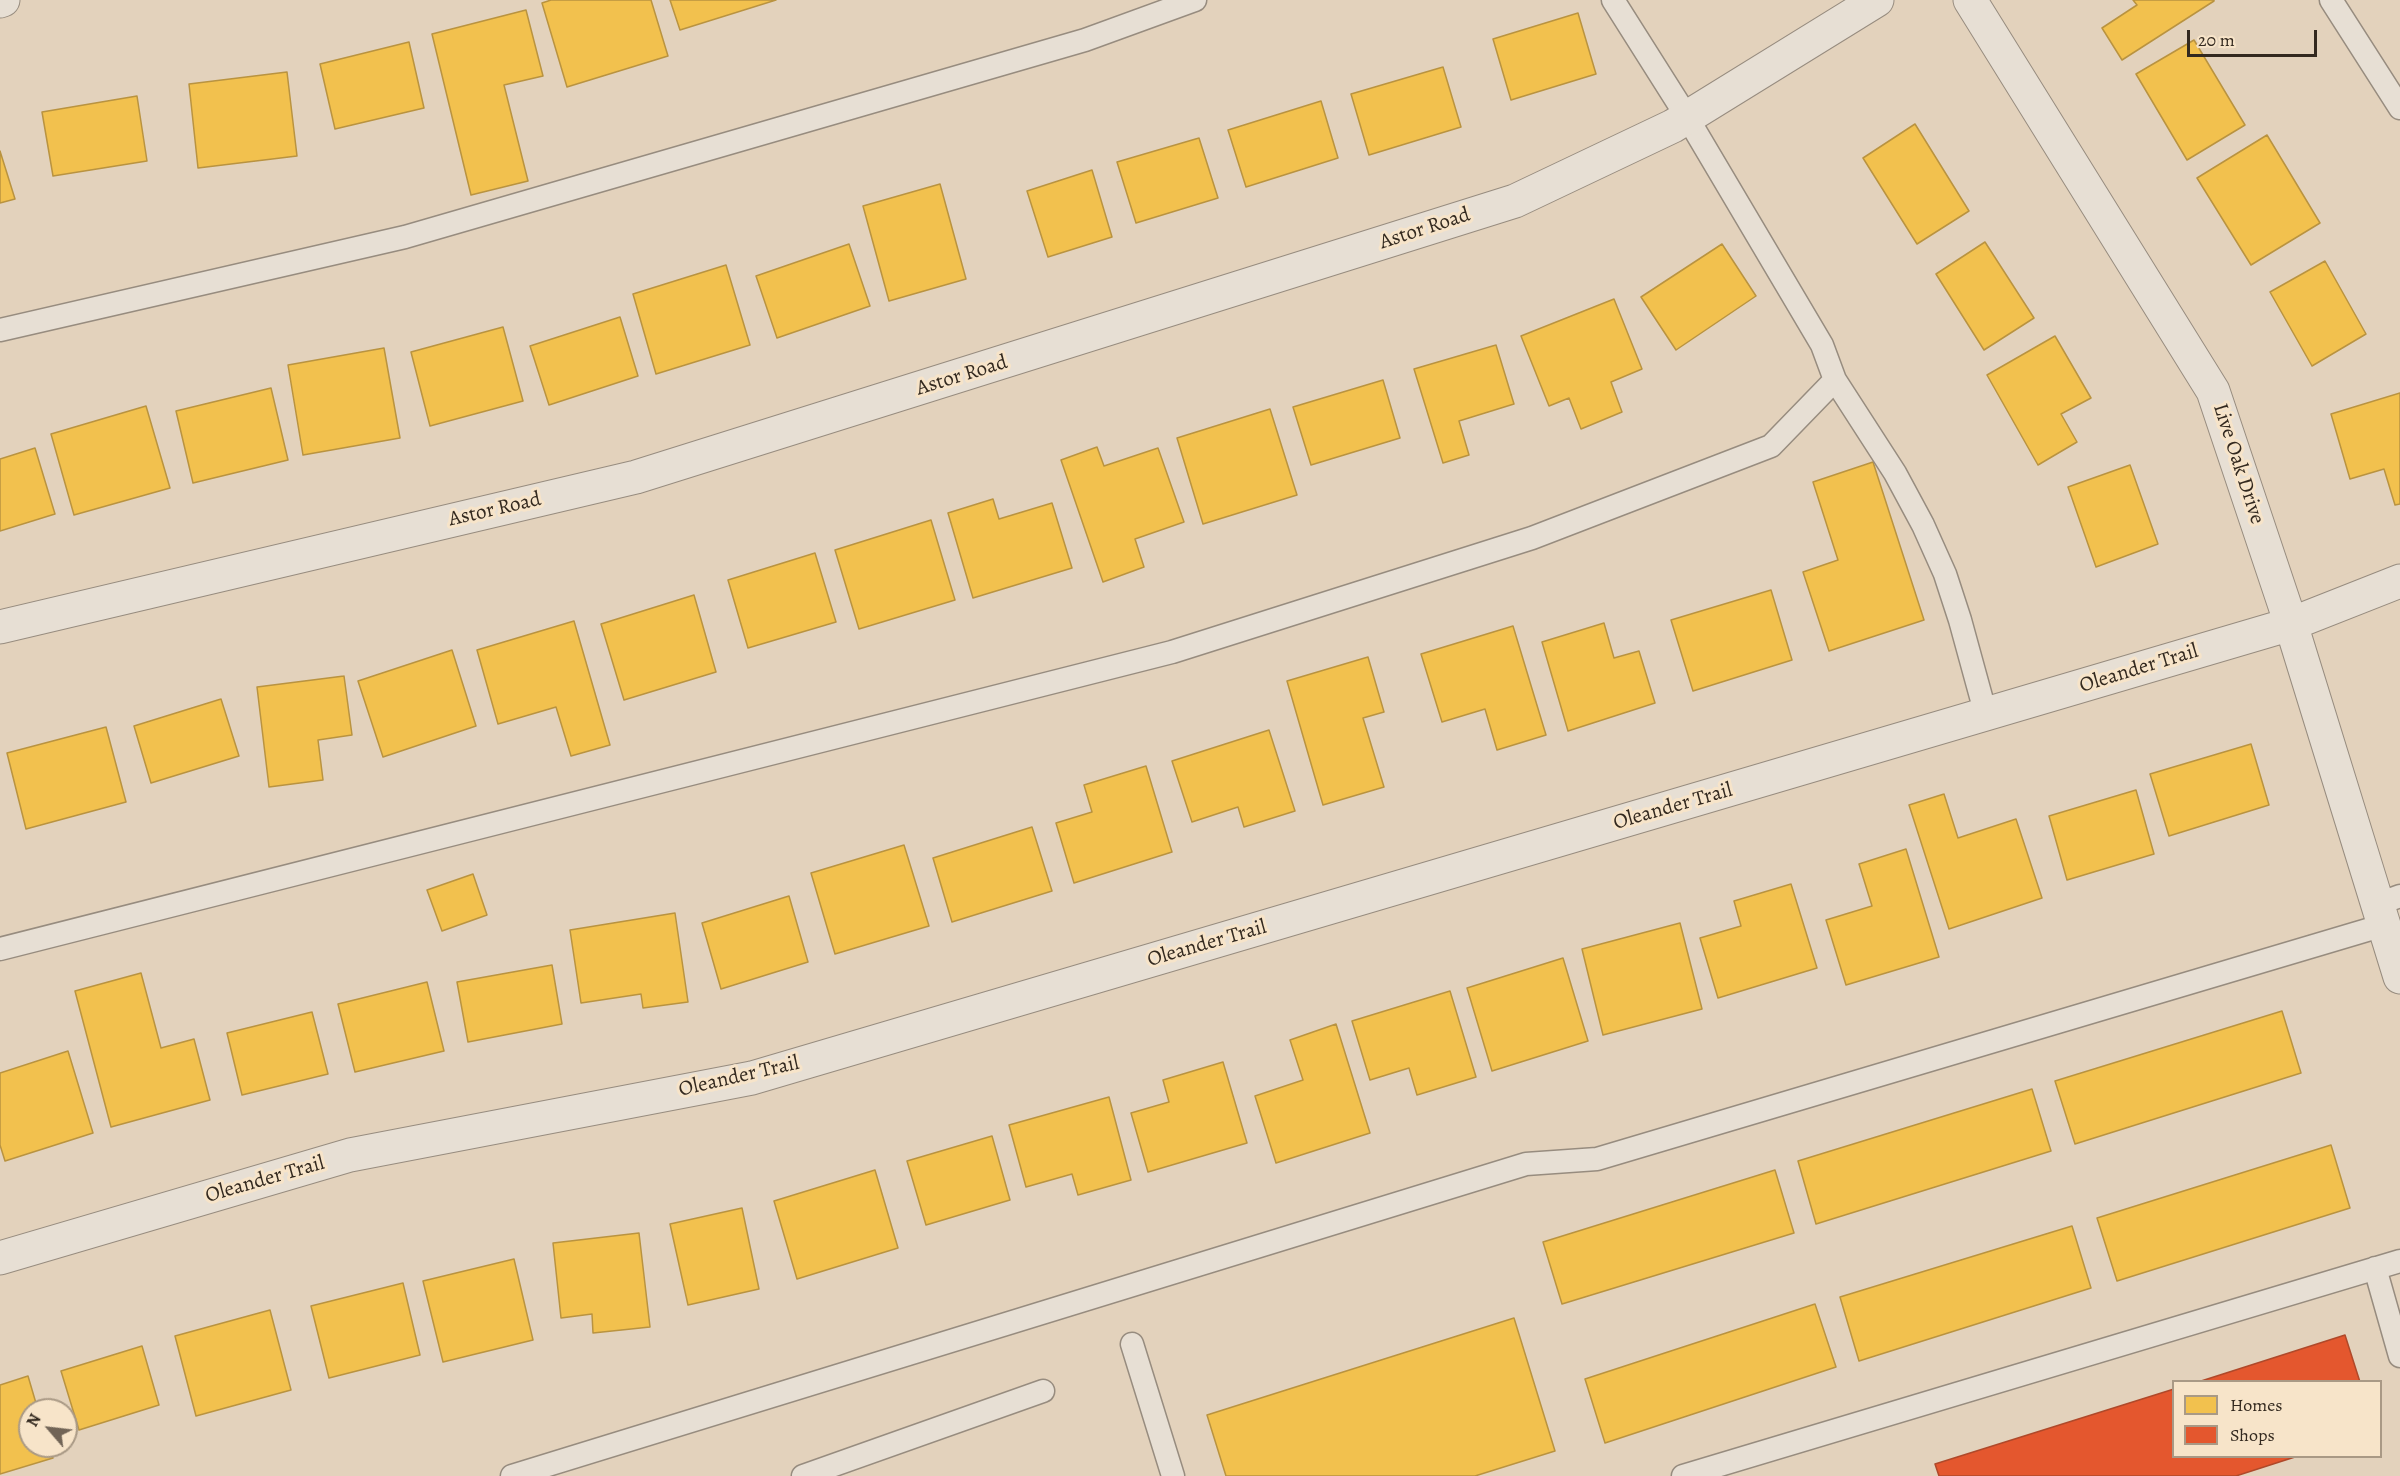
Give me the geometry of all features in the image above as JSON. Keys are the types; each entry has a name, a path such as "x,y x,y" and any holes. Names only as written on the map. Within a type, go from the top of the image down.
{"street":[{"name":"Astor Road","path":"0,627 636,477 1515,201 1687,117 1877,0"},
{"name":"Live Oak Drive","path":"1970,0 2213,391 2387,908 2400,977"},
{"name":"Oleander Trail","path":"0,1258 350,1155 752,1078 2291,624 2400,581"}],"lane":[{"path":"0,330 405,237 1085,40 1195,0"},
{"path":"1613,0 1687,117 1822,345 1835,380 1894,473 1928,535 1960,620 1986,715"},
{"path":"2331,0 2400,108"},
{"path":"0,949 1184,648 1532,538 1771,446 1835,380"},
{"path":"512,1476 1526,1164 1597,1159 2387,908"},
{"path":"1683,1476 2400,1261"},
{"path":"2375,1268 2400,1356"},
{"path":"1132,1344 1173,1476"},
{"path":"803,1476 1043,1391"}],"building: Homes":[{"path":"551,0 651,0 668,56 567,87 542,3"},
{"path":"670,0 776,0 680,30"},
{"path":"2133,0 2214,1 2122,60 2102,28 2137,5"},
{"path":"526,10 543,76 504,85 528,181 471,195 432,34"},
{"path":"1578,13 1596,74 1511,100 1493,39"},
{"path":"2194,40 2245,125 2187,160 2136,74"},
{"path":"409,42 424,108 335,129 320,64"},
{"path":"1443,67 1461,127 1369,155 1351,94"},
{"path":"287,72 297,156 198,168 189,84"},
{"path":"137,96 147,161 53,176 42,112"},
{"path":"1321,101 1338,158 1246,187 1228,130"},
{"path":"1915,124 1969,211 1917,244 1863,158"},
{"path":"2267,135 2320,223 2251,265 2197,178"},
{"path":"1199,138 1218,198 1136,223 1117,162"},
{"path":"0,151 15,199 0,203"},
{"path":"1092,170 1112,237 1048,257 1027,191"},
{"path":"940,184 966,279 889,301 863,206"},
{"path":"1985,242 2034,318 1984,350 1936,274"},
{"path":"849,244 870,306 777,338 756,276"},
{"path":"1722,244 1756,296 1676,350 1641,297"},
{"path":"2325,261 2366,334 2312,366 2270,292"},
{"path":"726,265 750,345 656,374 633,294"},
{"path":"1614,299 1642,369 1611,382 1622,412 1581,429 1569,398 1549,406 1521,336"},
{"path":"620,317 638,376 549,405 530,346"},
{"path":"503,327 523,401 430,426 411,352"},
{"path":"2055,336 2091,398 2061,414 2077,442 2038,465 1987,375"},
{"path":"1496,345 1514,404 1459,421 1469,455 1443,463 1414,369"},
{"path":"384,348 400,438 303,455 288,365"},
{"path":"1383,380 1400,438 1311,465 1293,407"},
{"path":"271,388 288,460 193,483 176,411"},
{"path":"2400,393 2400,504 2395,505 2384,469 2350,479 2331,414"},
{"path":"146,406 170,488 74,515 51,434"},
{"path":"1270,409 1297,495 1203,524 1177,438"},
{"path":"1097,447 1104,466 1158,448 1184,522 1135,539 1144,567 1103,582 1061,460"},
{"path":"35,448 55,514 0,531 0,459"},
{"path":"1873,462 1924,620 1829,651 1803,572 1838,560 1813,482"},
{"path":"2130,465 2158,544 2096,567 2068,487"},
{"path":"993,499 999,519 1052,503 1072,568 973,598 948,513"},
{"path":"931,520 955,600 859,629 835,550"},
{"path":"815,553 836,622 748,648 728,580"},
{"path":"1771,590 1792,660 1693,691 1671,620"},
{"path":"694,595 716,672 624,700 601,624"},
{"path":"574,621 610,745 571,756 556,707 498,724 477,650"},
{"path":"1604,623 1614,658 1639,651 1655,703 1568,731 1542,642"},
{"path":"1513,626 1546,735 1497,750 1485,709 1442,722 1421,654"},
{"path":"452,650 476,726 383,757 358,681"},
{"path":"1368,657 1384,712 1363,718 1384,787 1323,805 1287,681"},
{"path":"344,676 352,735 318,740 323,780 269,787 257,687"},
{"path":"221,699 239,756 151,783 134,726"},
{"path":"106,727 126,802 26,829 7,753"},
{"path":"1269,730 1295,811 1244,827 1238,807 1192,822 1172,761"},
{"path":"2251,744 2269,805 2169,836 2150,774"},
{"path":"1146,766 1172,852 1074,883 1056,823 1092,812 1084,785"},
{"path":"2136,790 2154,854 2067,880 2049,816"},
{"path":"1944,794 1958,838 2016,819 2042,898 1949,929 1909,805"},
{"path":"1032,827 1052,891 952,922 933,858"},
{"path":"904,845 929,926 835,954 811,873"},
{"path":"1906,849 1939,957 1846,985 1826,920 1872,906 1859,864"},
{"path":"473,874 487,915 442,931 427,890"},
{"path":"1791,884 1817,968 1718,998 1700,938 1741,926 1734,901"},
{"path":"789,896 808,962 721,989 702,923"},
{"path":"675,913 688,1002 643,1008 641,994 581,1003 570,930"},
{"path":"1680,923 1702,1009 1603,1035 1582,949"},
{"path":"1563,958 1588,1041 1492,1071 1467,988"},
{"path":"552,965 562,1024 468,1042 457,982"},
{"path":"141,973 161,1048 194,1039 210,1100 111,1127 75,991"},
{"path":"427,982 444,1051 355,1072 338,1004"},
{"path":"1450,991 1476,1077 1417,1095 1409,1068 1370,1080 1352,1021"},
{"path":"2282,1011 2301,1073 2075,1144 2055,1081"},
{"path":"312,1012 328,1074 242,1095 227,1033"},
{"path":"1336,1024 1370,1133 1276,1163 1255,1096 1303,1080 1290,1040"},
{"path":"68,1051 93,1133 5,1161 0,1145 0,1073"},
{"path":"1223,1062 1247,1143 1148,1172 1131,1113 1169,1102 1163,1080"},
{"path":"2032,1089 2051,1151 1816,1224 1798,1161"},
{"path":"1109,1097 1131,1180 1078,1195 1072,1174 1026,1187 1009,1125"},
{"path":"992,1136 1010,1200 926,1225 907,1161"},
{"path":"2331,1145 2350,1208 2117,1281 2097,1218"},
{"path":"875,1170 898,1248 797,1279 774,1201"},
{"path":"1775,1170 1794,1233 1562,1304 1543,1242"},
{"path":"742,1208 759,1289 688,1305 670,1224"},
{"path":"2072,1226 2091,1288 1859,1361 1840,1297"},
{"path":"639,1233 650,1327 593,1333 592,1314 561,1318 553,1243"},
{"path":"514,1259 533,1340 443,1362 423,1281"},
{"path":"403,1283 420,1355 329,1378 311,1306"},
{"path":"1815,1304 1836,1367 1605,1443 1585,1379"},
{"path":"270,1310 291,1390 196,1416 175,1336"},
{"path":"1514,1318 1555,1451 1475,1476 1226,1476 1207,1415"},
{"path":"142,1346 159,1405 79,1430 78,1398 69,1398 61,1371"},
{"path":"28,1376 34,1398 18,1398 18,1458 53,1458 0,1474 0,1385"}],"building: Shops":[{"path":"2345,1335 2359,1380 2204,1380"},
{"path":"2172,1390 2172,1458 2292,1458 2236,1476 1939,1476 1935,1464"}]}
